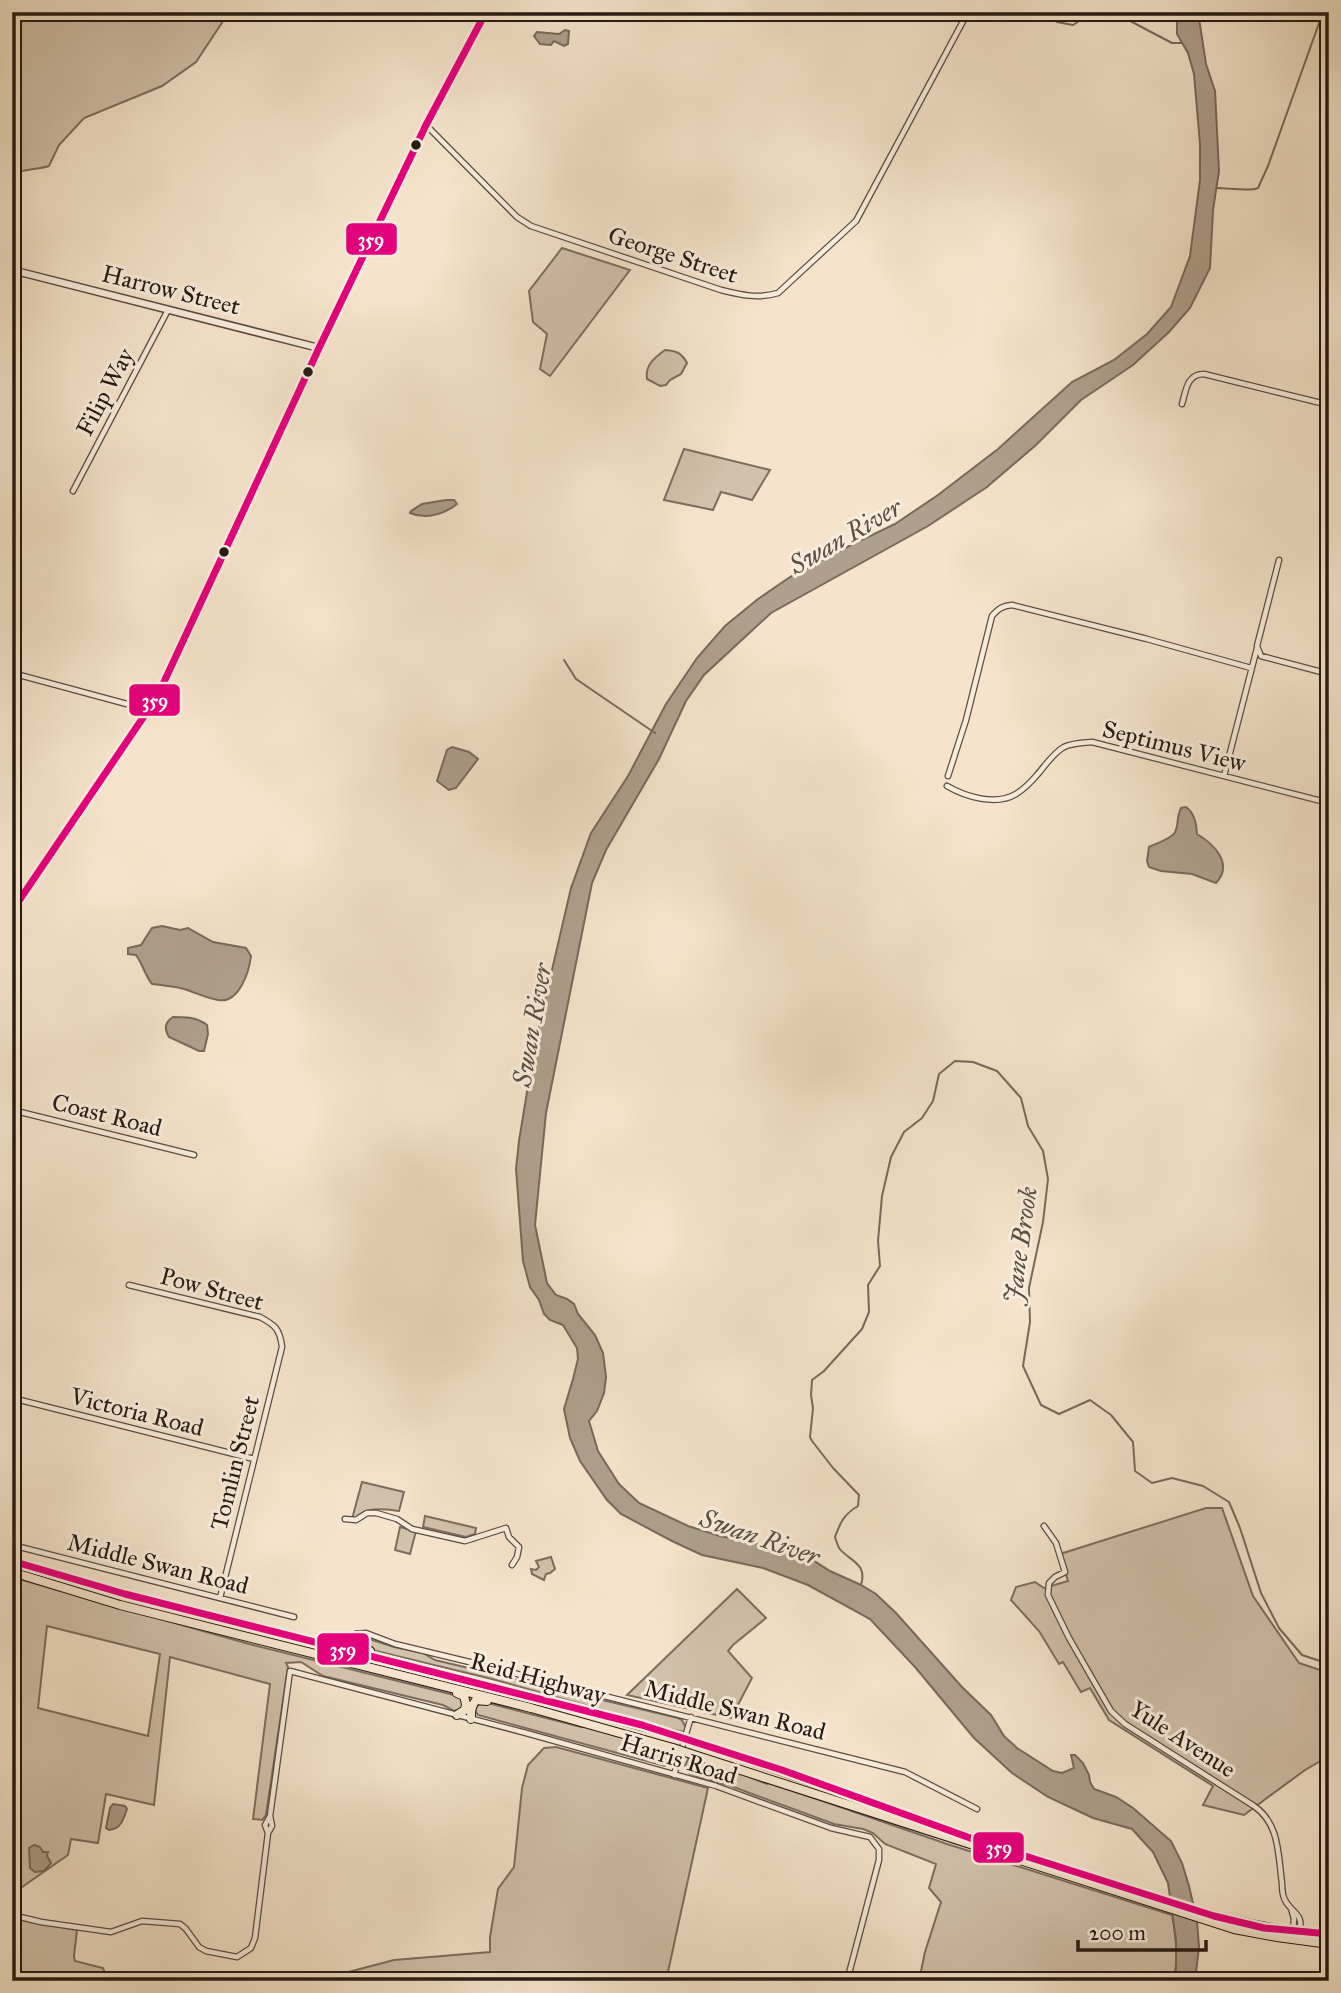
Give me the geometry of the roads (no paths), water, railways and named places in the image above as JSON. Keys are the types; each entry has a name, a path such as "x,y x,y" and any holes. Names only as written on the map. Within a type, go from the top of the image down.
{"main road":[{"path":"12,911 161,689 426,125 486,12"},
{"name":"Reid Highway","path":"12,1561 125,1594 550,1700 674,1735 782,1770 1064,1872"},
{"name":"Reid Highway","path":"12,1572 120,1605 531,1708 673,1748 1203,1916 1329,1944"},
{"path":"312,1640 343,1645 357,1635 366,1650 396,1661"},
{"path":"422,1681 464,1696 465,1710 457,1715"},
{"path":"471,1718 471,1708 477,1700 531,1708"},
{"name":"Reid Highway","path":"1296,1936 1329,1934"}],"street":[{"name":"George Street","path":"426,125 517,217 531,226 721,290 746,297 766,296 778,293 856,221 968,12"},
{"name":"Harrow Street","path":"12,270 319,348"},
{"name":"Filip Way","path":"73,491 168,309"},
{"path":"1182,404 1192,377 1204,374 1329,405"},
{"path":"1224,776 1279,560"},
{"path":"948,775 966,720 992,616 1004,606 1012,605 1251,668"},
{"path":"1257,646 1261,656 1270,660 1329,674"},
{"path":"12,673 149,710"},
{"name":"Septimus View","path":"947,786 956,791 992,800 1008,798 1028,785 1057,752 1066,746 1091,742 1329,803"},
{"path":"1327,1000 1329,979"},
{"name":"Coast Road","path":"12,1110 194,1155"},
{"name":"Pow Street","path":"129,1285 260,1317 273,1324 281,1335"},
{"name":"Tomlin Street","path":"220,1598 282,1347 281,1335"},
{"name":"Victoria Road","path":"12,1398 254,1459"},
{"path":"345,1520 356,1520 367,1513 376,1513 397,1520 412,1529 465,1541 506,1528 509,1538 519,1547 512,1565"},
{"name":"Yule Avenue","path":"1044,1525 1056,1542 1065,1572 1050,1581 1047,1587 1048,1595 1106,1704 1125,1724 1264,1814 1275,1833 1284,1897 1294,1919 1296,1936"},
{"name":"Middle Swan Road","path":"12,1545 294,1617"},
{"name":"Middle Swan Road","path":"357,1635 366,1633 395,1644 905,1772 977,1809"},
{"name":"Harris Road","path":"12,1915 111,1932 142,1921 180,1924 199,1947 206,1951 237,1957 245,1953 254,1944 268,1833 272,1826 270,1816 290,1671 716,1786 831,1828 863,1834 875,1842 879,1849 879,1860 847,1981"},
{"path":"674,1775 691,1717"}],"waterway":[{"path":"1048,12 1057,22 1073,25 1093,12"},
{"path":"1110,12 1172,43 1182,43"},
{"path":"1217,188 1258,188 1323,12"},
{"path":"564,660 576,679 655,733"},
{"name":"Jane Brook","path":"861,1585 860,1567 839,1548 835,1537 843,1519 858,1506 859,1495 833,1468 810,1437 812,1380 824,1371 862,1329 869,1312 868,1285 880,1266 878,1241 882,1196 891,1157 904,1132 922,1118 933,1101 939,1074 955,1061 973,1062 997,1071 1021,1098 1028,1126 1043,1151 1048,1179 1043,1222 1029,1288 1030,1322 1023,1366 1041,1405 1059,1414 1090,1400 1111,1415 1133,1442 1135,1471 1152,1483 1172,1478 1203,1486 1229,1502 1261,1593 1279,1628 1302,1655 1329,1664"}],"water label":[{"name":"Swan River","path":"845,536"},
{"name":"Swan River","path":"532,1025"},
{"name":"Swan River","path":"760,1537"}]}
